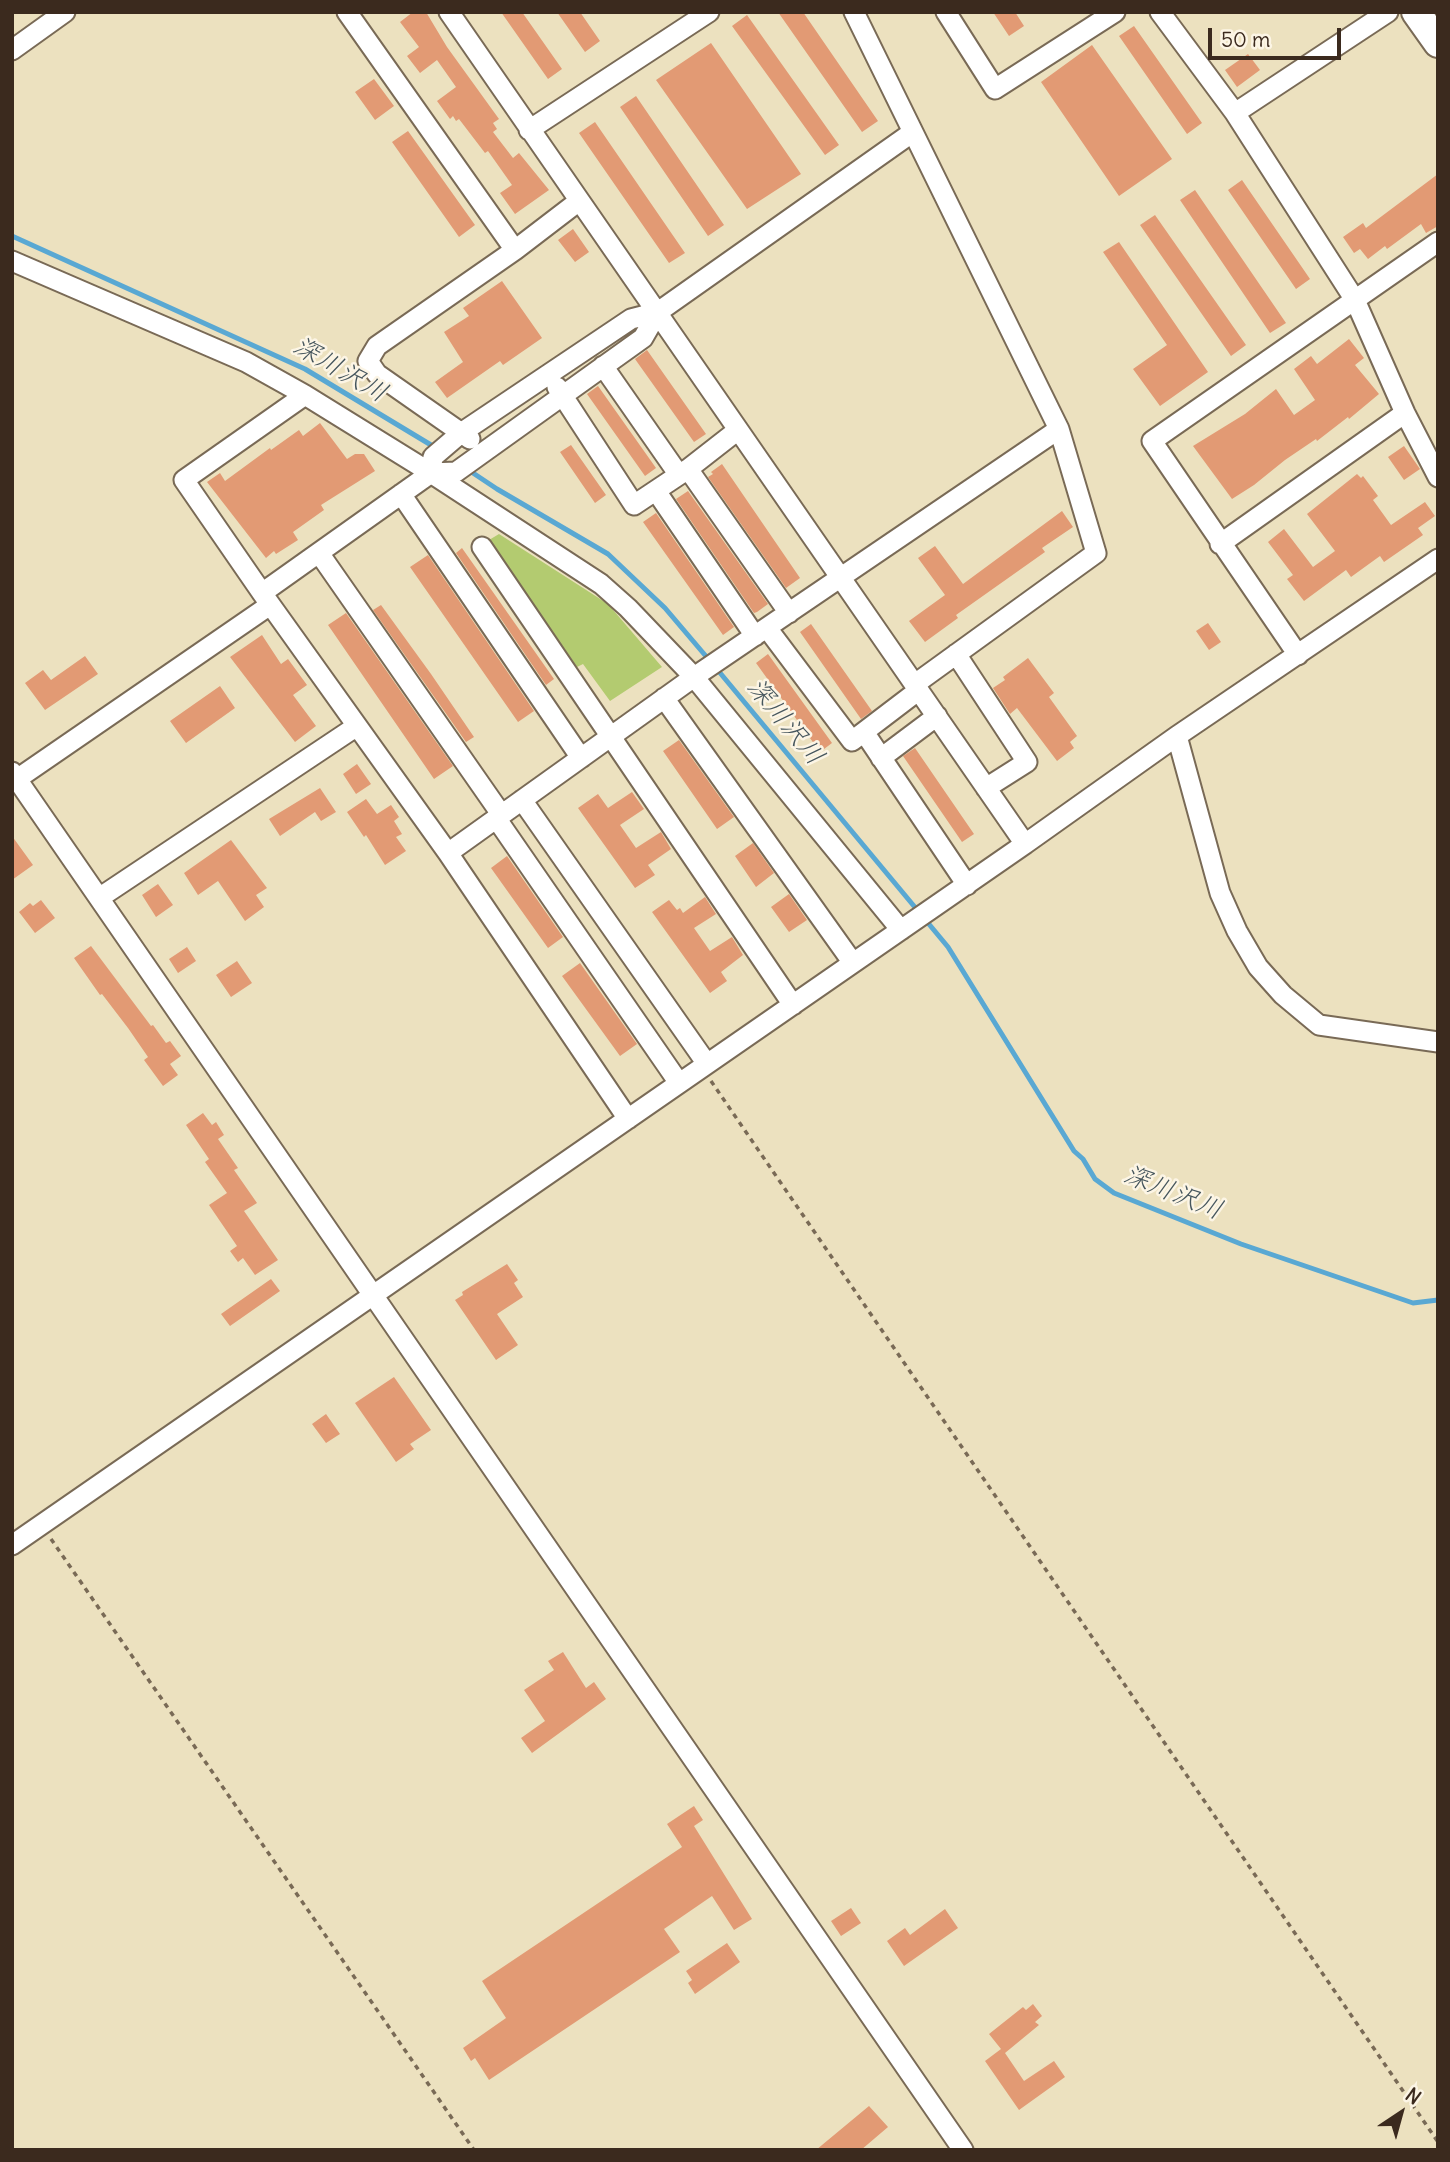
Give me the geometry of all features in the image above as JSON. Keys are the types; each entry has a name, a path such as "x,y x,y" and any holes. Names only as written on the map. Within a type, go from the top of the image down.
{"highway":[{"path":"1416,12 1438,43"}],"street":[{"path":"12,50 65,12"},
{"path":"347,12 515,250"},
{"path":"449,12 1025,844"},
{"path":"529,130 709,12"},
{"path":"656,491 761,632 852,741 956,654 1096,553 1059,429 854,12"},
{"path":"946,12 995,89 1115,12"},
{"path":"1160,12 1235,113 1355,300 1405,413 1438,477"},
{"path":"1235,113 1388,12"},
{"path":"912,132 658,312 631,319 549,374 443,452 401,494 319,553 266,599 15,775 963,2150"},
{"path":"579,201 515,250 377,346 368,361 443,452 628,608 706,668 907,925"},
{"path":"1298,655 1152,441 1438,242"},
{"path":"12,261 246,362 304,395 470,461"},
{"path":"470,461 643,338 658,312"},
{"path":"603,366 789,613"},
{"path":"549,374 634,505 684,472 737,430"},
{"path":"304,395 184,480 448,853 628,1119"},
{"path":"1220,544 1405,413"},
{"path":"448,853 706,668 1059,429"},
{"path":"443,452 470,461"},
{"path":"401,494 581,758"},
{"path":"482,547 793,1005"},
{"path":"319,553 679,1083"},
{"path":"12,1545 967,885 1177,736 1438,559"},
{"path":"956,654 1027,762 986,788"},
{"path":"664,698 853,963"},
{"path":"881,758 937,716"},
{"path":"99,898 357,726"},
{"path":"864,732 967,885"},
{"path":"1177,736 1220,893 1237,931 1258,967 1283,995 1319,1025 1438,1042"},
{"path":"522,800 705,1066"}],"path":[{"path":"705,1066 1438,2143"},
{"path":"41,1525 474,2150"}],"green space":[{"path":"499,534 608,604 662,667 610,701 583,664 577,667 489,540"}],"building":[{"path":"413,12 426,12 447,47 499,119 493,123 497,129 493,132 513,158 519,153 549,190 515,214 500,193 512,185 488,151 485,153 459,119 456,121 453,116 450,119 437,101 456,87 437,60 420,73 407,56 419,47 400,22"},
{"path":"501,12 522,12 562,69 548,79"},
{"path":"557,12 580,12 600,41 585,52"},
{"path":"778,12 803,12 878,121 862,132"},
{"path":"993,12 1015,12 1024,26 1009,36"},
{"path":"747,15 839,145 825,155 732,26"},
{"path":"1134,26 1202,123 1187,134 1119,36"},
{"path":"711,43 801,174 747,209 656,80"},
{"path":"1092,45 1172,159 1119,196 1041,82"},
{"path":"1248,54 1260,70 1237,87 1225,70"},
{"path":"374,79 394,106 375,120 355,92"},
{"path":"636,96 724,225 708,236 620,107"},
{"path":"595,122 685,253 669,263 579,133"},
{"path":"408,131 475,225 459,237 392,142"},
{"path":"1438,174 1438,226 1426,233 1421,224 1387,249 1385,246 1368,259 1360,249 1354,253 1343,237 1363,223 1366,228"},
{"path":"1242,180 1310,279 1296,289 1228,190"},
{"path":"1195,190 1286,323 1270,333 1180,200"},
{"path":"1155,215 1246,345 1231,356 1140,225"},
{"path":"573,229 589,252 575,262 558,240"},
{"path":"1119,242 1208,372 1160,406 1133,369 1167,345 1103,252"},
{"path":"502,281 542,338 503,365 500,361 447,398 435,382 463,362 444,332 469,316 463,308"},
{"path":"1349,339 1364,358 1355,365 1379,394 1349,419 1348,417 1317,441 1316,439 1285,460 1232,499 1193,446 1245,414 1276,389 1294,415 1315,400 1294,369 1311,356 1317,364"},
{"path":"647,350 706,434 694,442 635,359"},
{"path":"598,386 656,468 645,476 587,394"},
{"path":"320,423 347,459 355,454 364,454 375,471 321,505 324,510 293,532 298,540 276,554 274,551 266,558 207,482 220,473 225,481 299,430 303,436"},
{"path":"571,445 606,495 595,503 560,452"},
{"path":"1404,446 1420,469 1404,480 1388,457"},
{"path":"722,464 800,578 786,588 708,477"},
{"path":"1357,474 1361,478 1363,476 1378,496 1373,500 1391,525 1425,502 1435,516 1418,528 1423,535 1384,562 1380,556 1351,577 1346,570 1304,601 1287,579 1293,575 1268,542 1284,529 1313,567 1335,551 1307,514"},
{"path":"688,491 768,604 757,612 754,613 676,499"},
{"path":"1062,511 1073,527 1042,548 1045,552 956,615 958,618 925,642 909,621 945,595 918,558 935,546 963,584"},
{"path":"656,513 734,627 723,635 643,522"},
{"path":"462,548 554,679 546,685 456,553"},
{"path":"428,555 534,711 518,722 410,567"},
{"path":"381,605 474,737 466,742 373,610"},
{"path":"346,613 453,766 434,779 328,625"},
{"path":"1208,623 1221,642 1209,650 1196,631"},
{"path":"811,624 872,711 861,719 800,632"},
{"path":"262,635 281,664 288,659 307,685 293,695 316,726 295,742 230,657"},
{"path":"768,654 832,743 820,752 756,663"},
{"path":"85,656 98,674 45,710 25,683 43,670 51,680"},
{"path":"1028,658 1054,693 1049,697 1077,736 1070,742 1074,748 1057,761 1017,708 1010,714 993,688"},
{"path":"220,686 235,708 186,743 170,721"},
{"path":"679,740 734,817 717,829 663,751"},
{"path":"915,748 974,834 962,842 903,756"},
{"path":"357,764 371,784 356,794 343,774"},
{"path":"320,788 336,812 321,821 315,812 280,836 269,819"},
{"path":"632,792 644,809 620,825 636,848 661,832 671,849 648,865 655,875 635,888 578,808 598,794 608,808"},
{"path":"366,799 377,814 391,805 399,817 394,821 402,834 396,837 406,851 385,865 347,812"},
{"path":"12,836 33,865 12,880"},
{"path":"231,840 267,888 256,895 264,907 245,921 218,881 198,895 184,873"},
{"path":"753,843 774,873 756,887 735,856"},
{"path":"507,856 563,937 548,948 491,868"},
{"path":"158,884 173,905 156,917 142,895"},
{"path":"789,894 807,920 789,932 771,907"},
{"path":"705,897 716,914 694,928 710,951 732,937 743,955 721,972 727,981 710,993 652,912 669,900 683,913"},
{"path":"41,900 55,918 35,933 19,912 30,903 33,906"},
{"path":"91,946 151,1026 153,1025 166,1043 170,1041 181,1056 170,1064 178,1075 163,1086 144,1060 148,1057 128,1028 74,958"},
{"path":"187,947 196,961 178,973 169,959"},
{"path":"237,961 252,983 231,997 216,975"},
{"path":"580,963 637,1044 620,1056 562,976"},
{"path":"203,1113 212,1125 216,1122 224,1135 218,1139 238,1168 234,1170 257,1203 244,1211 278,1260 255,1275 243,1258 238,1262 230,1251 237,1246 209,1205 227,1193 205,1162 209,1159 186,1125"},
{"path":"507,1264 518,1280 514,1283 523,1297 497,1314 518,1345 496,1360 455,1300 463,1295 462,1292"},
{"path":"271,1279 280,1291 230,1326 221,1314"},
{"path":"394,1377 431,1430 410,1444 414,1449 396,1462 355,1403"},
{"path":"326,1414 340,1434 326,1443 312,1424"},
{"path":"563,1652 586,1688 594,1682 606,1699 532,1753 521,1738 545,1721 524,1690 554,1670 548,1661"},
{"path":"694,1806 703,1820 694,1826 752,1919 734,1930 712,1896 664,1929 680,1952 489,2080 475,2058 471,2061 463,2048 506,2018 482,1981 682,1847 667,1824"},
{"path":"851,1908 861,1923 841,1936 831,1921"},
{"path":"945,1909 958,1928 904,1966 887,1941 905,1928 910,1935"},
{"path":"727,1943 740,1962 695,1994 688,1983 692,1980 686,1971"},
{"path":"1033,2004 1042,2016 1035,2022 1039,2025 1005,2053 1024,2081 1054,2061 1065,2077 1019,2110 985,2061 1001,2049 989,2034 1023,2007 1026,2010"},
{"path":"869,2106 888,2127 861,2150 816,2150"}],"waterway":[{"name":"深川沢川","path":"12,236 305,369 436,448"},
{"name":"深川沢川","path":"467,469 608,554 665,608 710,661"},
{"name":"深川沢川","path":"716,668 948,947 1074,1151 1083,1159 1095,1179 1114,1193 1241,1244 1413,1303 1438,1300"}]}
